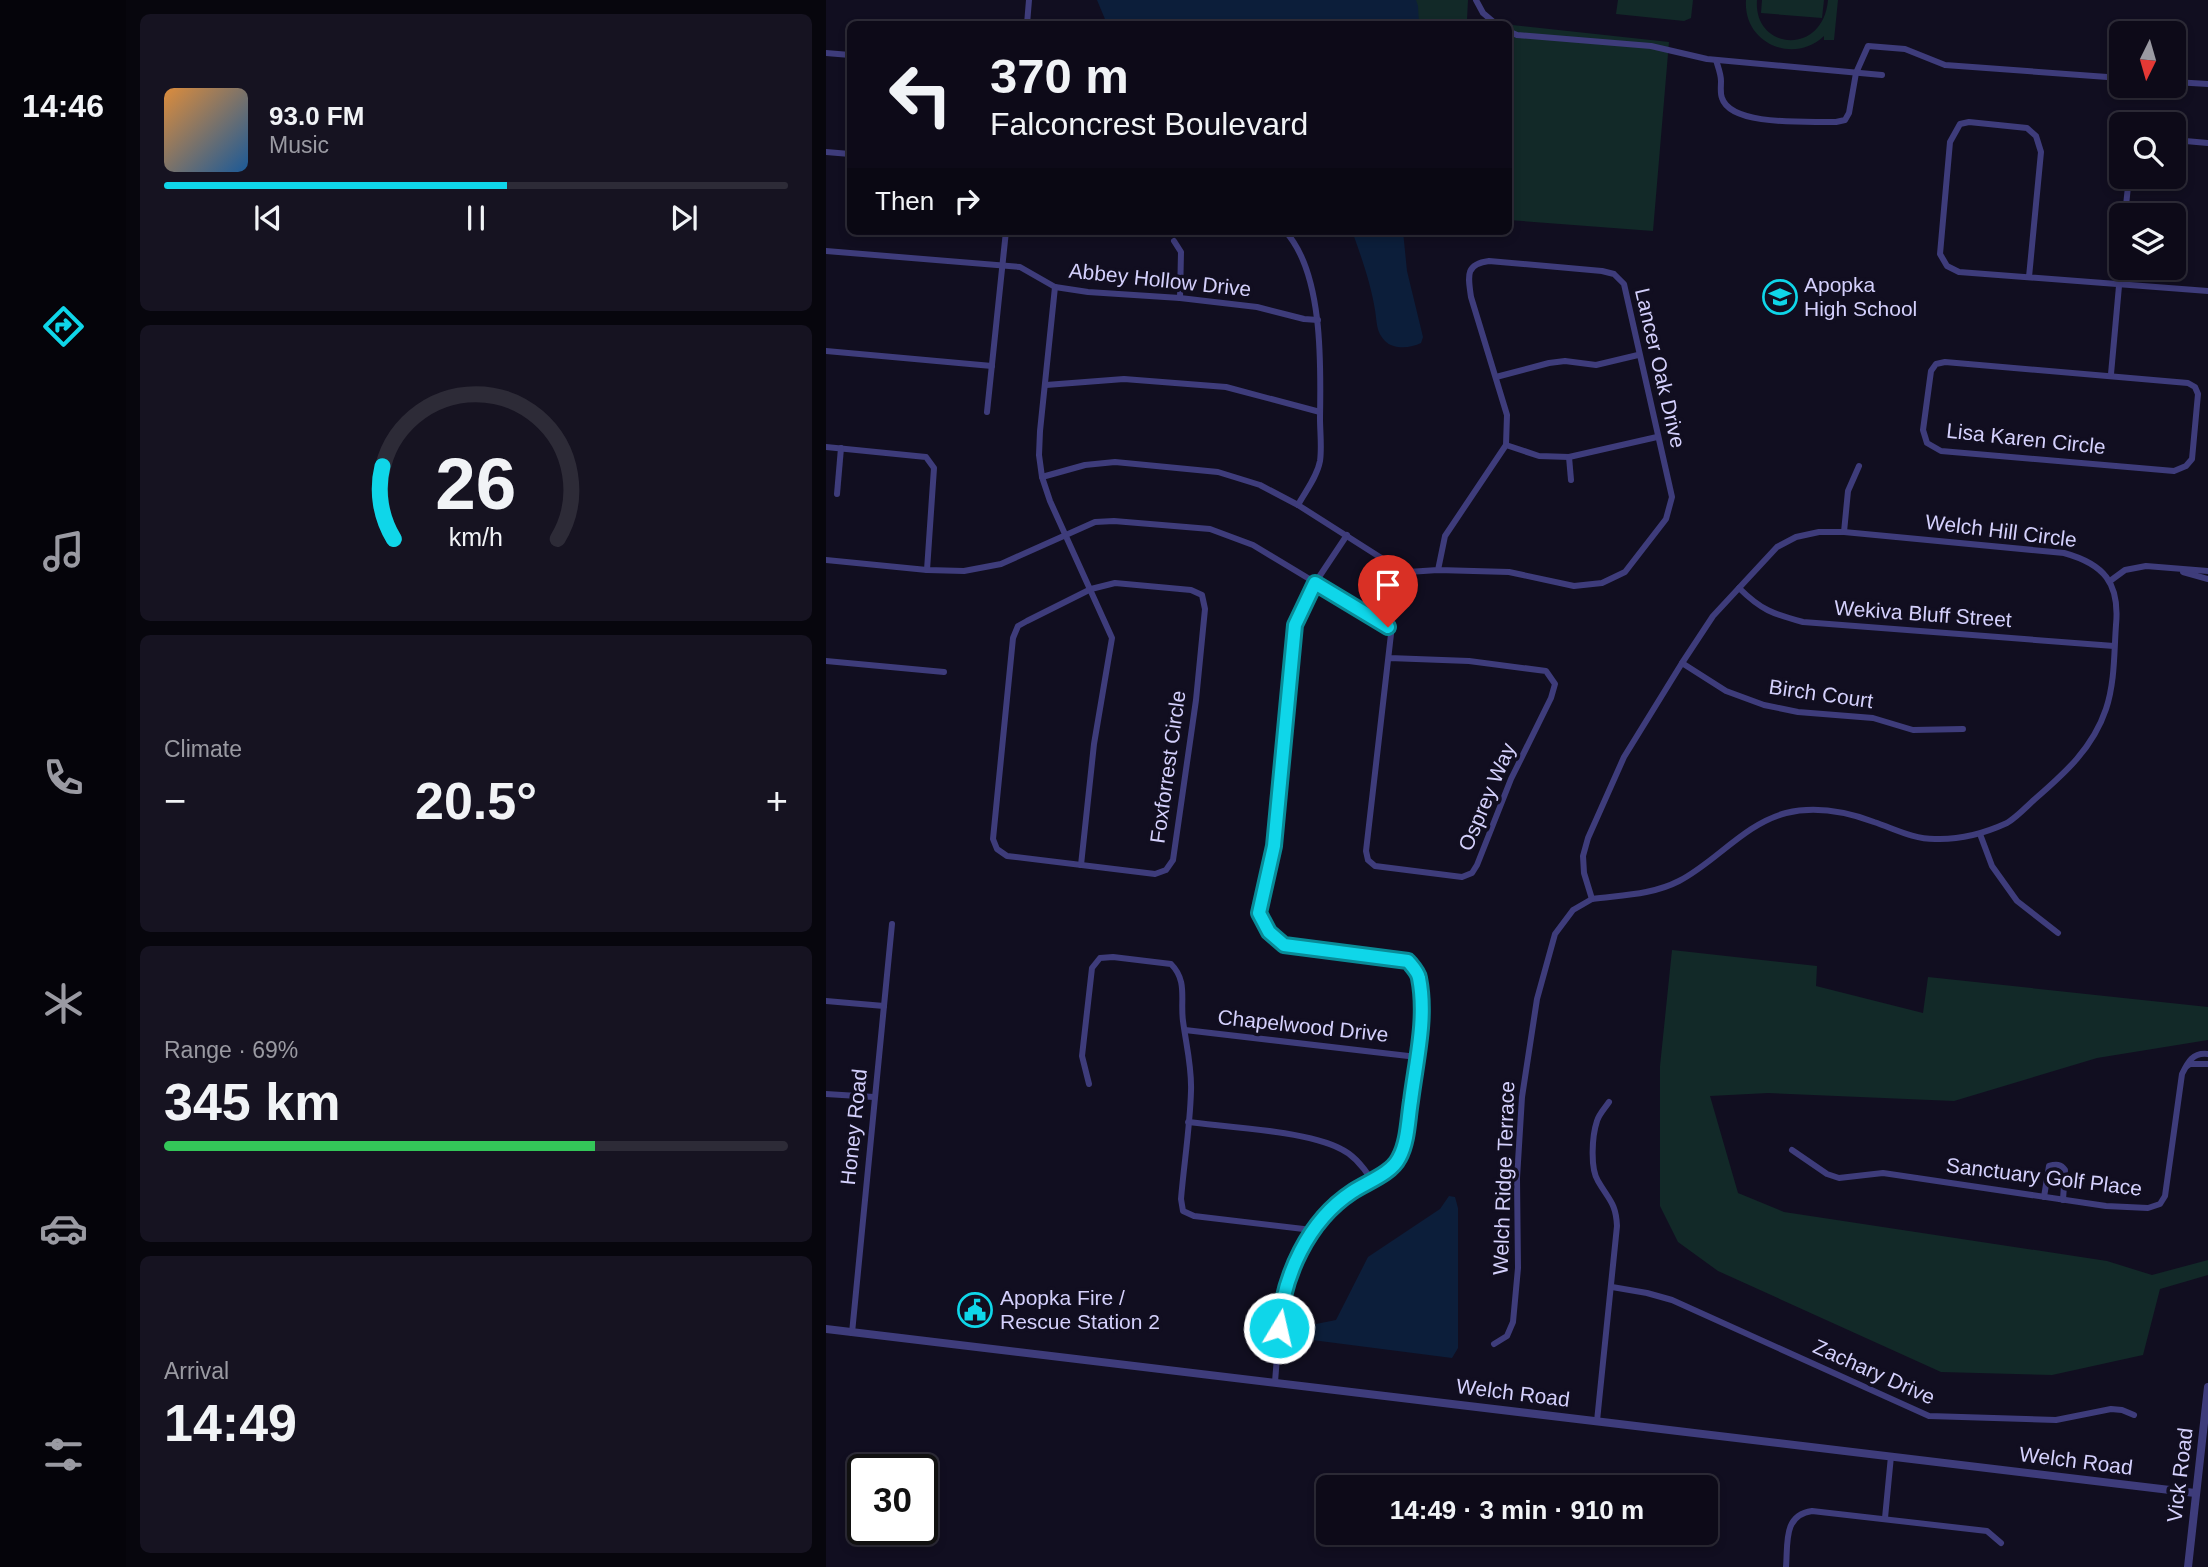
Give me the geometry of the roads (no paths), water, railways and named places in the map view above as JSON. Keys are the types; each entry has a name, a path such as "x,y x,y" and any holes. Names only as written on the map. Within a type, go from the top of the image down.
{"street":[{"path":"1027,21 1029,0"},
{"path":"1476,0 1483,13 1492,21"},
{"path":"1512,33 1651,46 1716,60 1882,75"},
{"path":"1716,60 1722,79 1722,98 1727,107 1738,115 1758,119 1836,122 1845,120 1849,113 1856,73 1868,46 1905,49 1945,65 2109,77"},
{"path":"826,53 847,55"},
{"path":"2186,83 2208,84"},
{"path":"2029,277 2041,152 2039,142 2027,128 1969,122 1960,124 1954,130 1950,142 1940,254 1947,265 1959,272 2208,290"},
{"path":"2186,141 2208,143"},
{"path":"826,152 847,154"},
{"path":"987,412 1006,235"},
{"path":"1289,235 1297,244 1318,320 1320,462 1298,505"},
{"path":"1174,241 1181,252 1180,298"},
{"name":"Abbey Hollow Drive","path":"826,251 1020,267 1055,288 1257,307 1318,320"},
{"name":"Lancer Oak Drive","path":"1042,477 1085,465 1115,462 1218,472 1260,485 1298,505 1397,568 1408,572 1438,569 1510,572 1574,586 1602,583 1625,572 1666,519 1672,497 1624,284 1614,274 1489,261 1477,263 1471,268 1468,281 1471,297 1507,415 1506,445"},
{"path":"2111,374 2119,280"},
{"path":"1055,288 1039,455 1042,477 1112,638 1094,744 1081,865"},
{"path":"826,351 992,366"},
{"path":"1496,377 1549,363 1565,361 1596,365 1639,355"},
{"name":"Lisa Karen Circle","path":"1945,362 2111,374 2188,383 2195,387 2198,394 2192,459 2186,466 2175,471 1941,451 1927,443 1923,430 1931,371 1936,365 1945,362"},
{"path":"1046,385 1124,379 1226,387 1320,412"},
{"path":"1438,569 1445,536 1506,445 1539,456 1569,457 1657,437"},
{"path":"826,447 926,457 930,461 934,468 927,570"},
{"path":"837,494 841,448"},
{"path":"1569,457 1571,480"},
{"path":"1844,532 1848,491 1860,466"},
{"path":"826,560 927,570 964,570 1001,564 1094,522 1114,521 1210,529 1253,545 1315,583"},
{"name":"Welch Hill Circle","path":"1591,899 1584,873 1583,856 1588,838 1624,757 1713,616 1777,547 1796,537 1819,532 1844,532 2064,553 2085,558 2110,580"},
{"path":"1275,1382 1280,1306 1291,1273 1312,1230 1332,1205 1390,1169 1399,1158 1406,1136 1422,1015 1419,975 1408,961 1284,945 1269,932 1259,913 1274,846 1295,625 1315,583 1347,535"},
{"path":"1591,899 1648,893 1679,881 1755,827 1785,813 1815,810 1845,813 1908,835 1935,839 1980,834 2010,821 2071,769 2091,741 2106,709 2112,680 2118,610 2110,580 2124,570 2146,566 2208,571"},
{"path":"2171,569 2208,579"},
{"name":"Foxforrest Circle","path":"1115,583 1191,590 1202,595 1205,609 1196,700 1173,860 1166,870 1155,874 1007,856 997,849 993,839 1013,638 1018,626 1091,589 1115,583"},
{"name":"Osprey Way","path":"1315,583 1388,627 1391,634 1366,851 1368,860 1375,866 1462,877 1472,873 1478,865 1511,779 1551,698 1555,684 1546,671 1469,662 1389,658"},
{"name":"Wekiva Bluff Street","path":"1739,588 1756,605 1777,615 1803,622 2114,646"},
{"path":"826,661 944,672"},
{"name":"Birch Court","path":"1682,663 1726,691 1764,705 1798,712 1873,718 1913,730 1963,729"},
{"path":"1980,834 1992,866 2017,901 2058,933"},
{"name":"Welch Ridge Terrace","path":"1494,1344 1507,1336 1513,1322 1518,1268 1517,1178 1522,1097 1537,999 1555,934 1573,909 1591,899"},
{"name":"Honey Road","path":"852,1333 892,924"},
{"path":"1089,1084 1082,1056 1092,968 1100,958 1113,957 1171,964 1178,971 1183,984 1182,1019 1191,1092 1181,1199 1183,1211 1194,1216 1312,1230"},
{"path":"826,1001 884,1006"},
{"name":"Chapelwood Drive","path":"1185,1030 1417,1057"},
{"path":"2207,1054 2207,1064 2190,1064 2185,1068 2195,1055 2207,1054"},
{"name":"Sanctuary Golf Place","path":"1792,1150 1827,1174 1839,1178 1883,1173 2106,1206 2148,1208 2160,1204 2165,1196 2185,1068"},
{"path":"826,1094 874,1097"},
{"path":"1597,1421 1617,1226 1616,1211 1593,1171 1592,1157 1597,1119 1609,1102"},
{"path":"1188,1122 1303,1137 1342,1149 1362,1166 1371,1179"},
{"path":"2044,1197 2049,1166 2062,1166 2065,1170 2063,1200"},
{"name":"Zachary Drive","path":"1612,1287 1672,1300 1929,1416 2056,1420 2111,1409 2134,1415"},
{"name":"Welch Road","path":"826,1329 2195,1493"},
{"name":"Vick Road","path":"2188,1567 2208,1387"},
{"path":"1885,1518 1891,1456"},
{"path":"1786,1567 1790,1524 1801,1512 1885,1518 1987,1531 2001,1543"}],"water":[{"path":"1097,0 1416,0 1419,21 1106,21"},
{"path":"1353,235 1403,235 1407,271 1423,337 1421,343 1398,347 1382,338 1377,327 1368,280"},
{"path":"1449,1196 1455,1197 1458,1208 1458,1348 1452,1358 1312,1340 1308,1328 1336,1320 1368,1257 1440,1209"}],"place":[{"name":"Apopka High School","path":"1780,297"},
{"name":"Apopka Fire / Rescue Station 2","path":"975,1310"}]}
